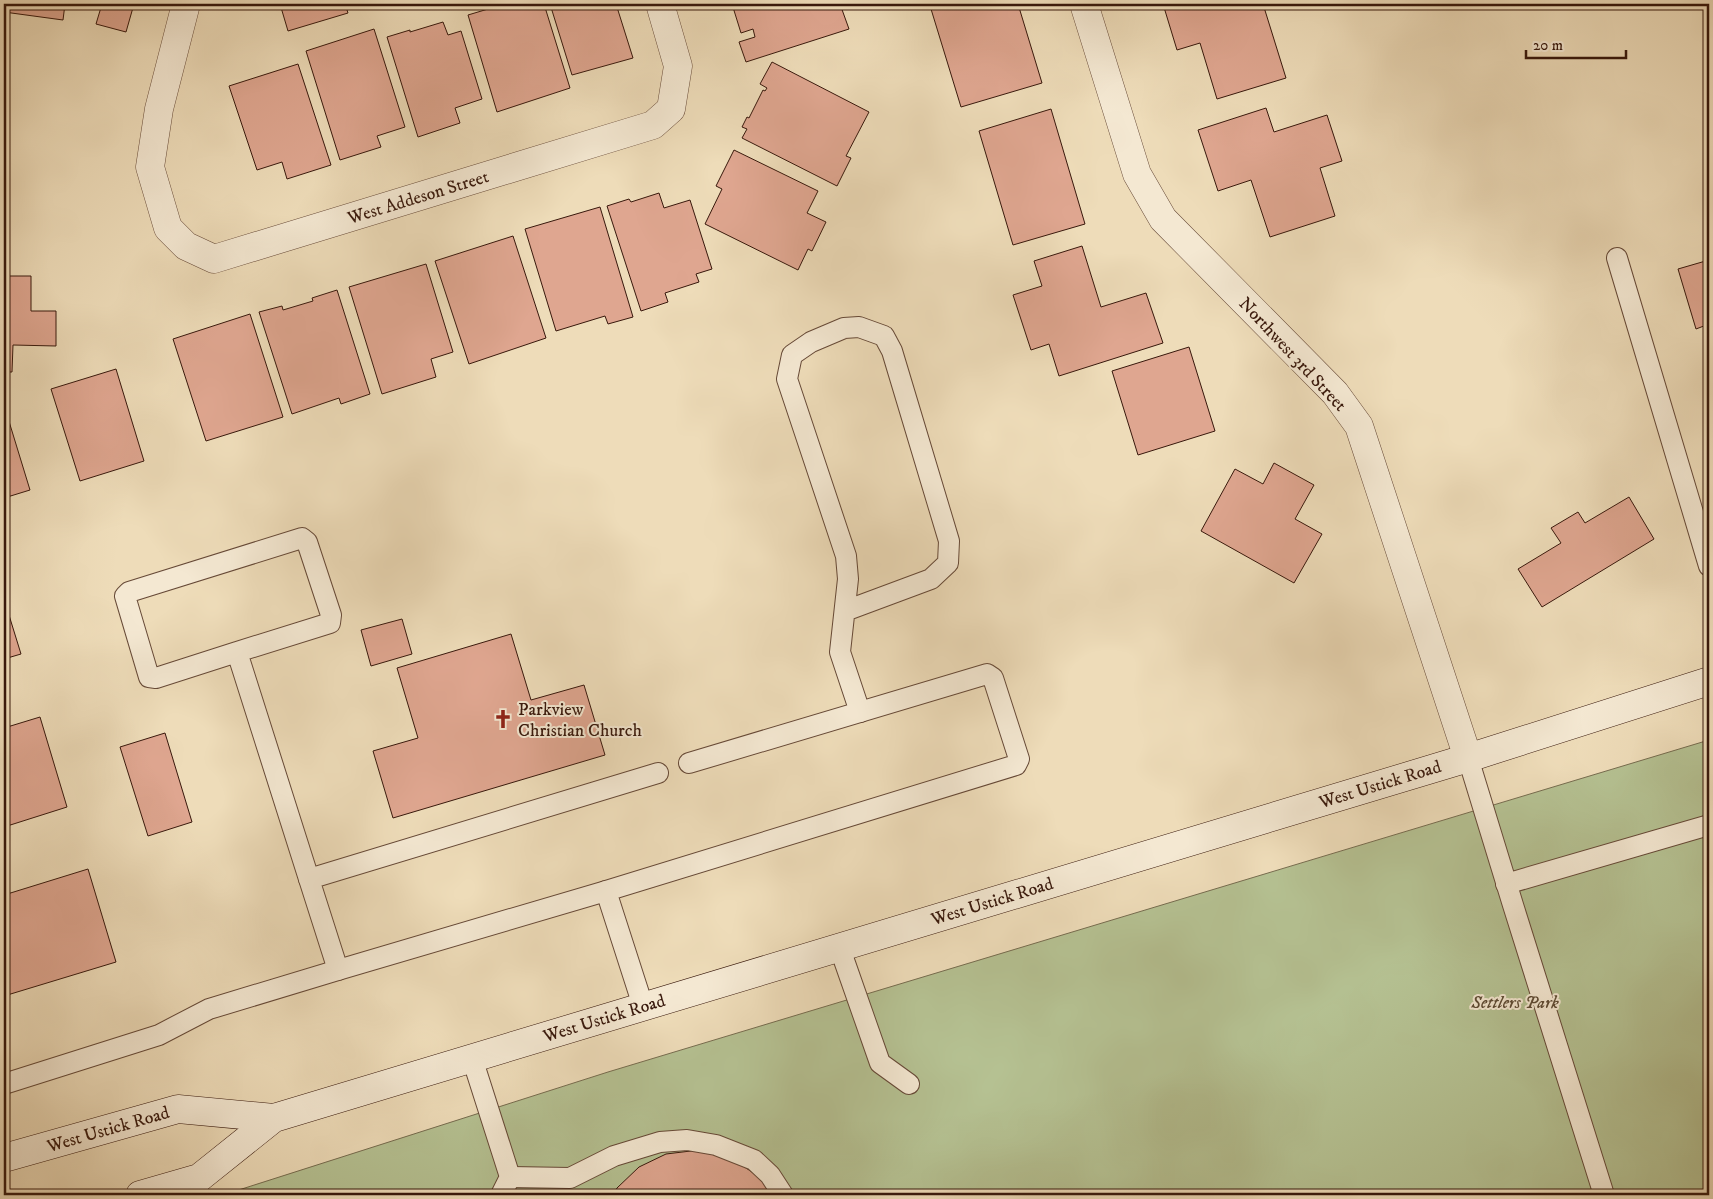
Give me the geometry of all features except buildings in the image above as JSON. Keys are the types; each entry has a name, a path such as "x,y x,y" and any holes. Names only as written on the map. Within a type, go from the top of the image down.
{"main road":[{"name":"West Addeson Street","path":"186,4 159,109 150,167 168,228 186,246 214,259 654,126 671,109 678,66 660,4"},
{"name":"Northwest 3rd Street","path":"1084,4 1137,174 1163,219 1334,393 1359,426 1468,758"},
{"name":"West Ustick Road","path":"140,1195 199,1178 274,1118 839,946 1468,758 1709,681"},
{"name":"West Ustick Road","path":"4,1158 178,1109 274,1118"}],"lane":[{"path":"1617,258 1709,566"},
{"path":"845,611 931,578 948,563 948,542 892,351 884,336 859,327 844,328 811,342 792,355 787,379 846,556 848,579 840,652 860,712"},
{"path":"302,538 307,542 310,551 331,615 330,622 237,652 156,678 149,677 125,596 129,592 302,538"},
{"path":"237,652 338,970"},
{"path":"4,1084 159,1035 209,1009 606,891 1016,765 1019,759 993,678 987,674 689,763"},
{"path":"1468,758 1604,1195"},
{"path":"309,878 658,773"},
{"path":"1506,884 1709,825"},
{"path":"606,891 643,1006"},
{"path":"839,946 880,1063 909,1084"},
{"path":"472,1058 510,1177 501,1195"},
{"path":"510,1177 570,1178 614,1156 660,1142 687,1140 716,1145 754,1160 770,1175 783,1195"}],"green space":[{"name":"Settlers Park","path":"1709,740 1709,1195 223,1195 608,1072"}],"place":[{"name":"Parkview Christian Church","path":"503,719"}]}
